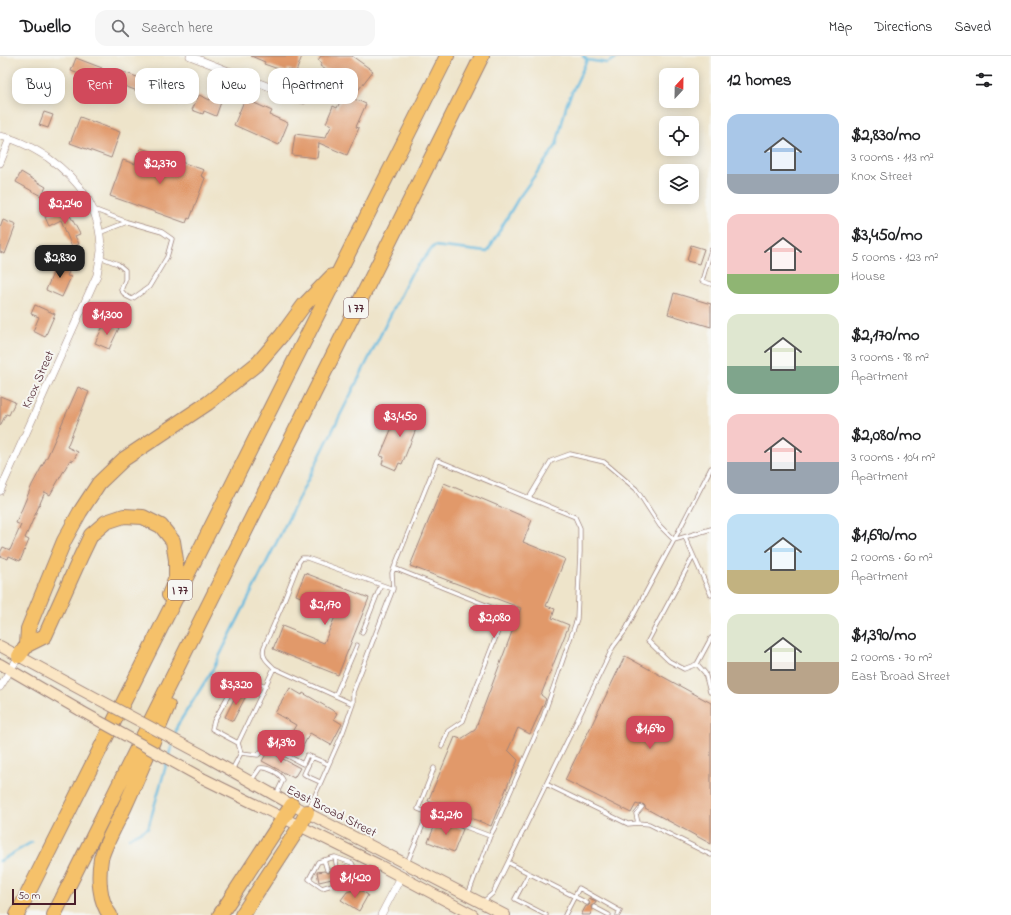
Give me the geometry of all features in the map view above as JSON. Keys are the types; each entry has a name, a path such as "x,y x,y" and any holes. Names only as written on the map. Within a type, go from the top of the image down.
{"highway":[{"name":"I 77","path":"18,915 447,56"},
{"name":"I 77","path":"54,915 482,56"},
{"path":"23,651 28,629 64,541 80,512 99,483 124,459 208,403 258,363 282,335 304,305 342,265"},
{"path":"23,651 45,636 92,535 106,522 124,516 144,517 161,526 173,541 176,560 176,578 94,762"},
{"path":"110,915 107,911 100,888 101,860 230,561"},
{"path":"220,915 285,818 292,805"},
{"path":"242,915 300,826 307,812"}],"main road":[{"name":"East Broad Street","path":"0,646 23,651 98,699 205,756 292,805 505,915"},
{"path":"0,664 202,778 379,865 472,915 482,903"}],"street":[{"path":"190,56 268,86"},
{"name":"Knox Street","path":"0,136 10,138 41,153 63,168 79,185 92,208 99,233 100,257 97,276 0,491"},
{"path":"0,163 10,138"},
{"path":"0,687 23,651"},
{"path":"381,915 401,877"}],"lane":[{"path":"92,208 127,222 162,232 172,239 167,257 149,287 132,299 126,296 122,290 125,280 125,270 118,264 100,257"},
{"path":"99,233 127,222"},
{"path":"711,250 702,282 711,284"},
{"path":"529,498 551,461 570,454 604,462 636,489 660,526 674,540"},
{"path":"307,812 343,732 353,704 353,692 393,589 392,573 437,460 575,517 580,528 577,619 542,720 490,836 468,896"},
{"path":"482,903 493,893 509,863 613,647 625,631 711,468"},
{"path":"674,540 711,529"},
{"path":"685,537 711,595"},
{"path":"693,557 648,642 669,661 684,669 697,664 711,638"},
{"path":"353,704 274,668 263,657 262,652 302,558 307,558 393,589"},
{"path":"394,568 501,611 504,616 463,721 448,731 442,746"},
{"path":"362,633 380,585"},
{"path":"336,696 357,645"},
{"path":"697,664 704,673 710,692"},
{"path":"238,744 274,668"},
{"path":"232,771 241,753 238,744 212,729 214,721 237,680 246,679 266,686"},
{"path":"241,753 258,755 267,746 303,764 307,755 328,764"},
{"path":"312,757 304,774 308,778 320,782"},
{"path":"250,782 260,768 267,768 282,777 282,783 276,796"},
{"path":"434,768 418,809 490,836"},
{"path":"546,784 628,824 649,824 711,855"},
{"path":"638,823 636,814 642,806"},
{"path":"407,864 428,813"},
{"path":"358,877 352,863 335,857 318,862 309,879 322,888 358,877 370,882 379,865"},
{"path":"335,857 337,868"},
{"path":"324,860 327,870"},
{"path":"509,863 587,903"},
{"path":"529,873 515,899 546,915"},
{"path":"339,877 340,882"},
{"path":"329,879 330,886"},
{"path":"565,915 579,888 620,911 618,915"},
{"path":"594,907 609,915"}],"building":[{"path":"251,56 302,56 298,68 276,68 264,64 265,62"},
{"path":"321,56 352,56 373,71 358,90 358,68 323,68 320,66 322,63 318,60"},
{"path":"76,58 102,68 73,68 73,72 71,71"},
{"path":"127,73 135,76 135,90 127,87"},
{"path":"199,95 207,99 207,104 220,104 216,116 204,111 203,114 192,110 195,104 199,104"},
{"path":"358,101 366,104 356,127 359,128 347,155 319,143 317,158 292,155 295,134 325,138 332,125 326,123 333,106 337,108 339,104 358,104"},
{"path":"243,104 257,104 272,111 270,115 288,123 279,145 234,125"},
{"path":"44,112 53,115 48,128 39,125"},
{"path":"80,117 120,132 111,158 70,143"},
{"path":"141,148 204,170 201,176 205,178 190,219 188,218 186,223 110,196 123,160 135,164"},
{"path":"21,172 46,187 41,196 16,182"},
{"path":"66,208 80,234 75,236 79,244 72,247 61,220 49,226 45,217"},
{"path":"3,220 16,225 5,254 0,252 0,228"},
{"path":"691,245 704,249 699,264 687,261"},
{"path":"59,259 72,265 67,276 71,277 62,297 46,290"},
{"path":"674,293 711,304 711,327 668,314"},
{"path":"35,305 55,314 45,337 33,331 39,317 31,314"},
{"path":"105,322 119,328 109,349 95,343"},
{"path":"78,387 89,392 67,447 78,452 73,461 70,460 50,495 45,492 25,538 29,540 20,561 9,556 8,559 0,556 3,547 10,550 21,525 16,523 32,485 48,455"},
{"path":"0,396 15,402 9,415 6,414 0,426"},
{"path":"401,406 422,414 402,464 399,463 396,470 382,464 384,457 380,456"},
{"path":"444,483 532,520 523,542 565,559 546,606 555,609 552,618 569,625 541,695 546,699 530,734 518,728 508,750 518,760 491,826 428,801 455,737 461,739 475,730 521,608 410,566"},
{"path":"305,573 369,598 338,675 273,649 282,626 324,643 337,612 296,595"},
{"path":"625,656 711,703 711,844 645,808 643,804 636,804 631,813 565,780"},
{"path":"290,688 302,695 303,693 337,713 334,719 342,724 331,745 310,733 301,750 286,742 296,725 275,713"},
{"path":"238,691 246,696 233,721 225,717"},
{"path":"268,751 300,768 294,778 262,761"},
{"path":"437,820 463,829 454,852 428,842"},
{"path":"346,865 349,875 319,882 317,872 324,871 328,873 330,872 330,869 334,868 338,871 340,867"},
{"path":"359,889 368,895 359,911 341,900 347,892"},
{"path":"589,898 596,901 595,904 591,906 592,910 590,915 581,915 586,906 590,904 588,900"}],"waterway":[{"path":"583,56 587,60"},
{"path":"175,736 177,726 213,669 411,274 434,246 487,252 518,199 556,146 567,103 587,60 607,63 621,56"},
{"path":"168,757 173,743"},
{"path":"129,838 148,828 167,762"},
{"path":"0,861 32,842"}]}
